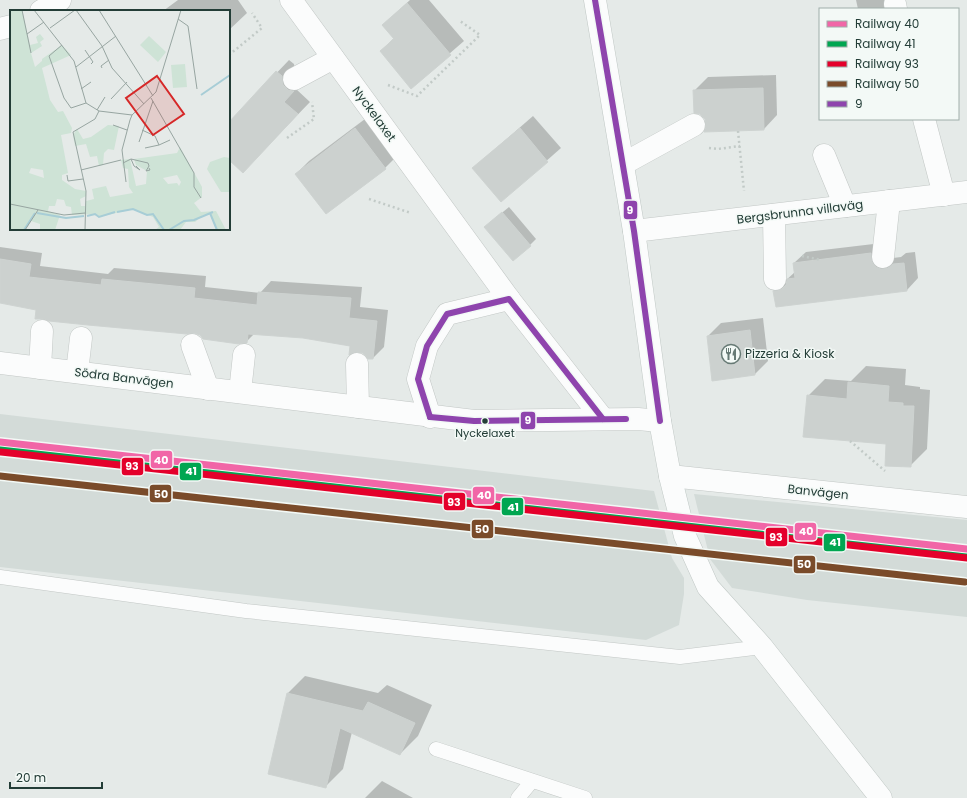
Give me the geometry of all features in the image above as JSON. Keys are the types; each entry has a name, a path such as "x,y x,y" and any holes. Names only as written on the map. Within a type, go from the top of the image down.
{"street":[{"name":"Nyckelaxet","path":"291,0 509,299 603,419"},
{"path":"595,0 634,231 660,421 670,476 685,536 708,587 762,647 881,798"},
{"path":"0,29 10,26"},
{"path":"294,79 333,58"},
{"path":"924,120 944,194"},
{"path":"623,164 694,125"},
{"path":"824,155 845,206"},
{"name":"Bergsbrunna villaväg","path":"634,231 967,192"},
{"path":"883,257 889,201"},
{"path":"774,215 775,279"},
{"path":"430,417 418,379 427,346 447,314 509,299"},
{"path":"40,368 42,331"},
{"name":"Södra Banvägen","path":"77,372 81,338"},
{"path":"192,345 208,389"},
{"path":"240,392 244,355"},
{"name":"Södra Banvägen","path":"0,363 430,417 474,421 603,419 660,421"},
{"path":"357,364 358,408"},
{"name":"Banvägen","path":"670,476 898,492 967,507"}],"lane":[{"path":"0,577 246,611 680,658 762,647"},
{"path":"436,748 585,798"},
{"path":"518,798 532,781"}],"path":[{"path":"230,54 262,28 252,13"},
{"path":"388,85 417,96 480,35 460,21"},
{"path":"287,138 314,119 312,102"},
{"path":"738,131 747,218"},
{"path":"369,199 413,214"},
{"path":"850,441 898,492"}],"shaded area":[{"path":"0,414 654,491 672,558 684,578 684,594 679,625 646,640 0,567"},
{"path":"694,494 967,520 967,617 807,600 732,588 710,559"}],"building":[{"path":"407,3 451,55 411,89 380,51 394,39 382,25"},
{"path":"276,71 282,76 283,85 288,90 294,91 284,102 298,114 243,173 230,161 230,121"},
{"path":"763,88 764,130 704,132 706,126 705,119 700,114 694,113 693,90"},
{"path":"355,128 386,169 326,214 295,174"},
{"path":"520,128 548,162 501,202 472,168"},
{"path":"502,212 531,246 513,261 484,227"},
{"path":"871,253 872,262 876,267 881,269 888,268 893,264 904,263 907,291 776,307 773,291 782,289 786,285 787,279 795,278 793,263"},
{"path":"0,259 31,264 29,277 101,285 102,279 195,288 194,298 257,305 258,292 351,298 349,318 377,321 373,359 368,359 363,353 357,352 349,355 350,346 303,338 248,334 247,343 239,344 203,339 200,335 194,333 187,334 35,319 36,310 0,303"},
{"path":"750,330 755,375 712,381 707,336"},
{"path":"848,382 889,386 888,402 903,403 903,406 914,406 911,467 885,466 886,444 803,437 807,395 847,399"},
{"path":"287,693 363,711 368,702 415,723 400,755 340,728 326,788 268,774"}],"rail line":[{"name":"40","path":"0,442 967,549"},
{"name":"41","path":"0,450 966,557"},
{"name":"93","path":"1,452 967,558"},
{"name":"50","path":"0,476 965,582"}],"transit line":[{"name":"9","path":"595,0 634,231 660,421"},
{"name":"9","path":"430,417 418,379 427,346 447,314 509,299 603,419"},
{"name":"9","path":"430,417 474,421 626,419"}],"place":[{"name":"Pizzeria & Kiosk","path":"731,354"},
{"name":"Nyckelaxet","path":"485,421"}]}
